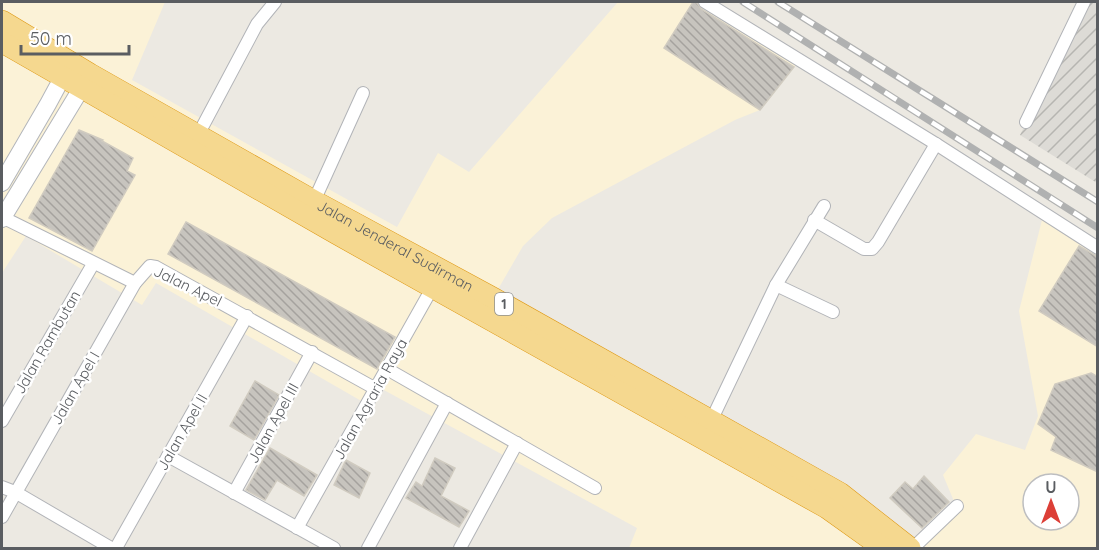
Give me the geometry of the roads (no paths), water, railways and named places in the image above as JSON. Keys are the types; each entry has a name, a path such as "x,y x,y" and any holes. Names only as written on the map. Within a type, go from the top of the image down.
{"highway":[{"name":"Jalan Jenderal Sudirman","path":"2,21 66,69"},
{"name":"Jalan Jenderal Sudirman","path":"2,42 66,69 438,279 827,508 883,549"},
{"name":"Jalan Jenderal Sudirman","path":"86,80 198,135 314,201 438,279 711,421 840,493 911,549"}],"street":[{"path":"198,135 257,24 275,2"},
{"path":"705,2 936,144 1098,248"},
{"path":"1026,122 1084,2"},
{"path":"2,183 66,69"},
{"path":"2,218 86,80"},
{"path":"314,201 363,93"},
{"path":"814,220 864,249 872,249 936,144"},
{"path":"711,421 776,285 824,206"},
{"name":"Jalan Apel","path":"2,218 135,284 147,268 153,266 376,389"},
{"name":"Jalan Rambutan","path":"2,421 93,264"},
{"name":"Jalan Agraria Raya","path":"297,528 438,279"},
{"name":"Jalan Apel I","path":"2,517 135,284"},
{"path":"776,285 833,312"},
{"name":"Jalan Apel II","path":"116,549 247,316"},
{"name":"Jalan Apel III","path":"234,493 312,352"},
{"path":"387,369 595,488"},
{"path":"368,548 447,403"},
{"path":"460,549 517,443"},
{"path":"168,456 334,549"},
{"path":"2,487 15,492 98,545 111,549"},
{"path":"911,549 957,506"}],"railway":[{"path":"743,2 1098,228"},
{"path":"778,2 1098,202"}]}
